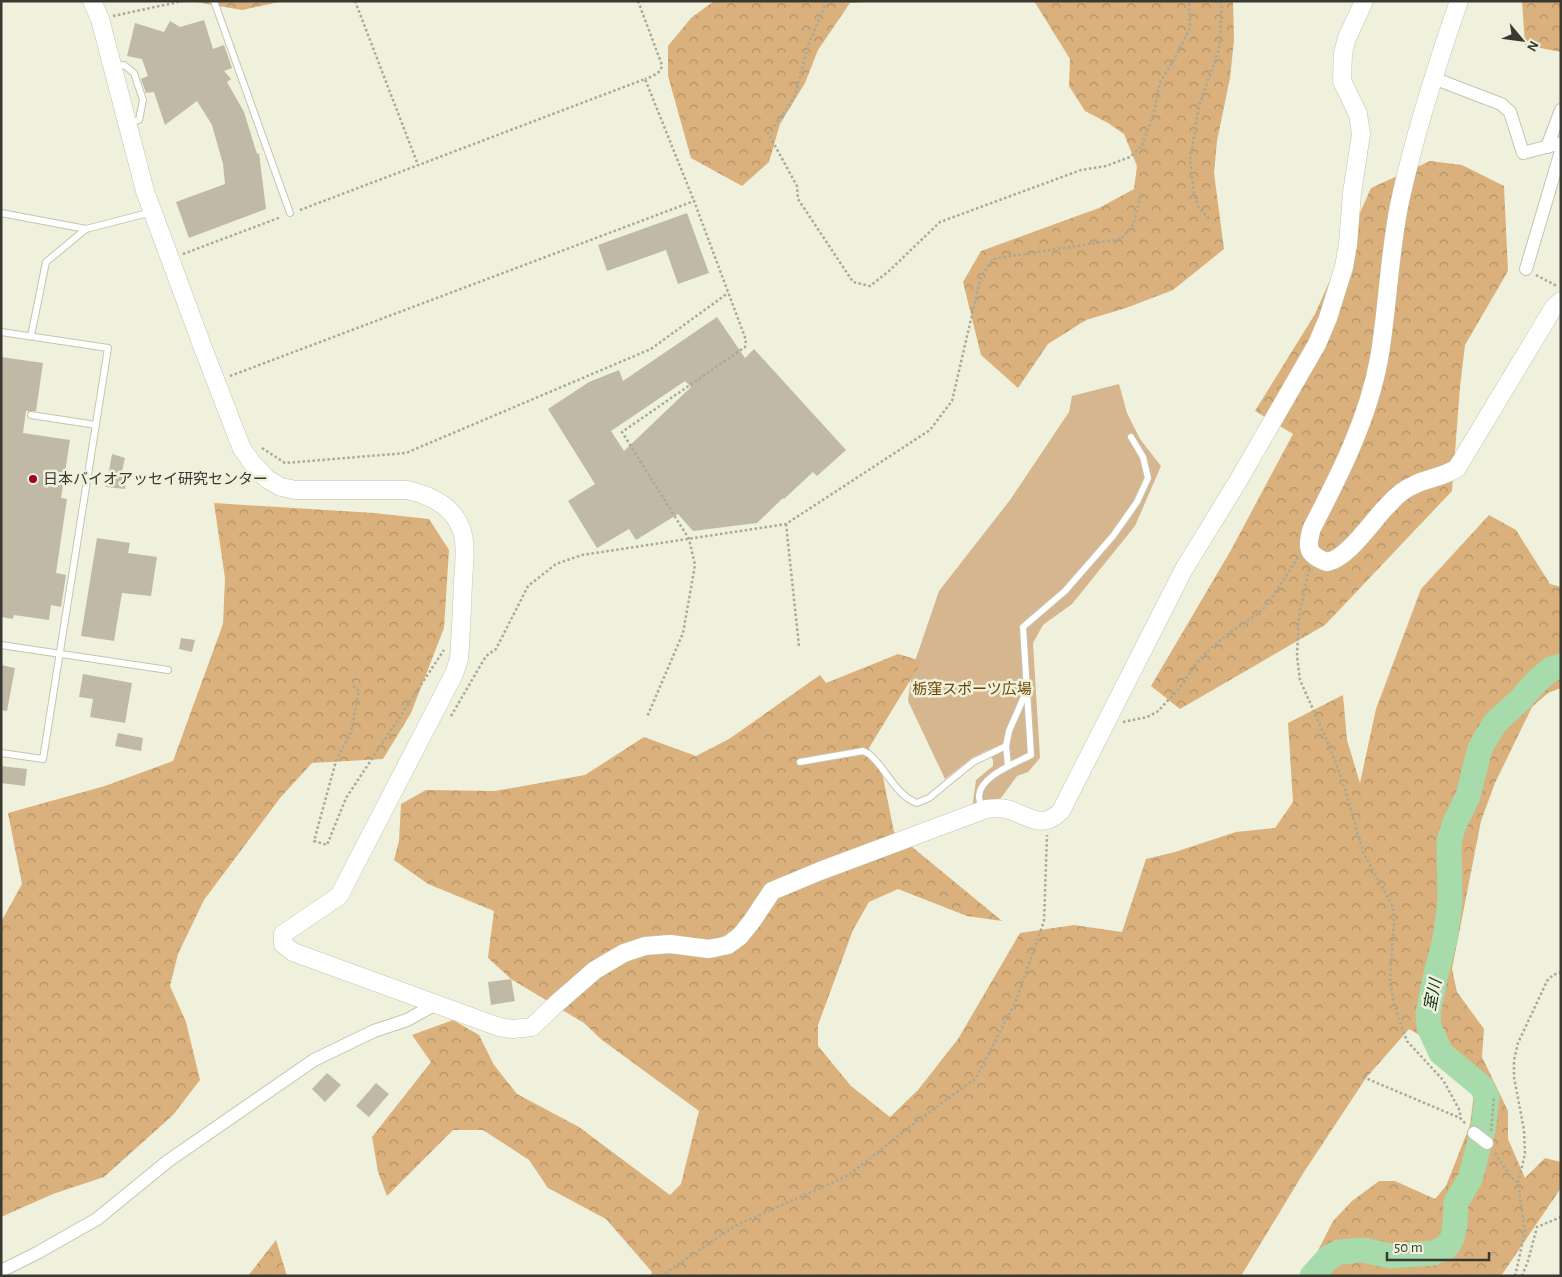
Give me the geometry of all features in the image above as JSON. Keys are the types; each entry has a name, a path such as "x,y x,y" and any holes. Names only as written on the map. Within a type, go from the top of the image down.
{"street":[{"path":"92,1 100,19 145,191 242,449 252,464 266,479 282,487 296,490 407,490 424,494 438,501 450,511 461,529 464,552 459,659 454,674 339,896 283,934 283,944 293,952 499,1027 513,1029 532,1027 596,970 624,953 645,946 670,944 709,949 728,946 740,936 772,891 820,871 982,811 1004,808 1036,820 1048,821 1061,811 1184,569 1238,481 1317,344 1336,297 1348,244 1352,193 1361,134 1358,114 1342,81 1343,53 1347,38 1364,1"},
{"path":"1459,1 1433,78 1400,202 1392,246 1387,306 1379,360 1368,403 1351,449 1310,533 1308,539 1312,555 1327,562 1338,558 1402,492 1413,485 1448,474 1457,468 1554,307 1561,301"},
{"path":"1433,78 1501,104 1510,112 1523,153 1561,143"},
{"path":"1546,147 1561,110"},
{"path":"1526,270 1561,151"},
{"path":"1,1271 97,1219 168,1161 314,1060 374,1031 407,1020 436,1004"},
{"path":"1474,1133 1487,1143"}],"lane":[{"path":"214,1 290,213"},
{"path":"1,213 86,228 153,212"},
{"path":"32,336 46,262 86,228"},
{"path":"1,332 108,348 43,759 1,753"},
{"path":"31,415 96,425"},
{"path":"982,811 979,796 982,786 992,776 1031,755 1023,627 1065,592 1113,536 1137,502 1148,478 1143,458 1131,437"},
{"path":"1,645 168,670"},
{"path":"1008,766 1006,746 1008,732 1028,689"},
{"path":"800,762 863,751 869,754 903,795 917,803 929,798 973,762 1006,746"}],"path":[{"path":"100,19 183,1"},
{"path":"355,1 418,165"},
{"path":"170,259 658,73 662,69 662,65 638,1"},
{"path":"827,1 809,43 795,95 785,112 768,133 797,186 798,199 838,260 853,282 870,286 889,271 940,222 1080,170 1106,166 1130,157 1142,146 1154,112 1160,82 1174,60 1190,28 1189,1"},
{"path":"1208,219 1199,208 1194,194 1190,160 1199,106 1219,49 1222,6 1220,1"},
{"path":"645,79 694,201 746,340 745,347 622,432 688,539 695,565 683,633 647,717"},
{"path":"448,722 486,656 496,648 528,586 556,564 582,555 786,524 930,430 952,401 981,276 993,258 1121,239 1133,225 1141,194"},
{"path":"217,382 694,201"},
{"path":"1526,270 1561,288"},
{"path":"258,446 285,463 406,453 651,349 728,293"},
{"path":"786,524 799,646"},
{"path":"1101,734 1106,734 1120,723 1147,717 1157,712 1177,691 1200,659 1210,649 1266,606 1300,555 1312,555 1299,616 1297,656 1300,680 1332,750 1363,852 1393,907 1394,924 1390,979 1394,1004 1401,1025 1407,1041 1443,1080 1458,1105 1460,1118"},
{"path":"353,686 360,691 351,732 336,761 314,841 327,845 346,798 445,649"},
{"path":"661,1276 735,1226 849,1175 976,1078 1016,1001 1044,921 1048,821"},
{"path":"1515,1276 1525,1232 1518,1183 1525,1154 1524,1130 1514,1077 1514,1060 1518,1043 1547,982 1553,975 1561,972"},
{"path":"1363,1077 1460,1118 1474,1133"},
{"path":"1493,1121 1494,1096"},
{"path":"1487,1143 1510,1176 1518,1183"},
{"path":"1522,1276 1528,1262 1536,1227 1561,1217"}],"green space":[{"path":"190,1 284,1 242,10"},
{"path":"714,1 877,1 850,3 818,50 805,83 780,124 769,162 742,186 691,158 668,76 668,46 691,18"},
{"path":"1034,1 1233,1 1234,40 1230,78 1217,141 1214,173 1224,249 1173,290 1126,308 1086,320 1048,344 1018,388 981,355 963,282 981,251 1099,208 1134,189 1137,166 1124,134 1085,111 1069,86 1070,59"},
{"path":"1522,1 1561,1 1561,52 1525,45"},
{"path":"1430,161 1462,165 1504,186 1508,271 1465,345 1452,491 1325,625 1180,709 1151,686 1231,550 1293,434 1255,411 1315,314 1371,188"},
{"name":"栃窪スポーツ広場","path":"1119,384 1127,413 1140,439 1161,466 1135,526 1072,604 1043,625 1033,643 1040,758 1028,772 1017,776 1001,798 972,809 976,780 993,766 993,760 988,750 972,758 945,779 908,701 912,670 939,591 1010,500 1069,412 1072,396"},
{"path":"214,503 374,513 429,519 449,550 444,628 411,713 383,759 312,763 280,798 204,900 178,954 170,986 186,1022 200,1080 173,1115 104,1177 53,1194 1,1217 1,922 22,884 8,813 105,786 173,761 223,624 225,578"},
{"path":"1489,515 1516,530 1550,584 1561,587 1561,688 1548,693 1532,707 1495,783 1481,821 1452,969 1457,992 1484,1029 1482,1057 1508,1111 1508,1139 1525,1178 1545,1158 1561,1162 1561,1188 1501,1276 1305,1276 1333,1221 1352,1201 1379,1181 1395,1181 1435,1199 1446,1186 1470,1125 1474,1093 1463,1061 1409,1029 1366,1078 1304,1172 1241,1276 650,1276 652,1272 606,1219 548,1188 529,1160 483,1130 453,1130 387,1196 378,1172 372,1137 431,1062 412,1035 453,1020 479,1035 494,1065 517,1094 579,1127 670,1195 681,1184 699,1111 602,1040 584,1023 511,979 488,958 494,911 428,884 394,860 399,841 401,804 426,790 495,791 585,775 644,737 696,756 729,739 820,675 826,683 898,654 922,661 869,748 883,777 894,832 1002,921 967,916 898,889 869,902 853,930 818,1025 818,1046 851,1086 890,1117 918,1090 958,1039 1020,933 1074,925 1122,932 1146,859 1175,852 1236,832 1275,828 1293,802 1288,723 1343,695 1347,740 1360,783 1376,709 1421,589"},
{"path":"276,1240 287,1276 248,1276"}],"building":[{"path":"204,20 213,49 224,45 232,68 224,71 231,79 227,82 244,112 257,154 259,153 266,209 189,238 176,202 225,184 223,164 212,125 197,101 165,125 154,92 146,93 141,79 148,76 142,59 127,56 135,23 164,32 170,21 180,27"},
{"path":"687,213 709,273 678,284 666,250 607,271 598,245"},
{"path":"717,317 745,358 754,349 846,450 817,476 813,472 757,523 693,531 678,514 636,540 629,529 597,548 568,501 595,484 548,409 589,382 619,370 623,381","holes":["685,381 691,387 624,451 611,431"]},
{"name":"日本バイオアッセイ研究センター","path":"1,357 43,363 36,411 26,411 23,433 70,440 61,498 67,499 56,573 66,575 61,607 51,605 49,620 14,615 13,619 1,617"},
{"path":"112,454 125,458 122,471 127,472 125,489 106,487"},
{"path":"97,538 130,543 128,553 157,557 151,596 122,593 114,641 81,636"},
{"path":"181,638 195,640 192,652 179,649"},
{"path":"1,665 15,668 7,711 1,710"},
{"path":"83,674 132,683 125,723 90,717 93,699 79,697"},
{"path":"118,733 143,738 141,751 115,746"},
{"path":"1,766 27,769 25,786 1,783"},
{"path":"511,979 515,1001 491,1005 488,982"},
{"path":"327,1073 341,1085 325,1102 312,1089"},
{"path":"376,1083 389,1094 369,1117 356,1106"}],"waterway":[{"name":"室川","path":"1312,1276 1328,1258 1339,1252 1363,1250 1390,1256 1433,1253 1447,1247 1452,1238 1455,1225 1456,1202 1470,1179 1483,1130 1487,1098 1482,1087 1441,1053 1429,1027 1428,1013 1445,939 1450,902 1449,842 1454,825 1468,796 1480,748 1495,723 1551,669 1561,666"}],"place":[{"name":"日本バイオアッセイ研究センター","path":"33,479"}]}
